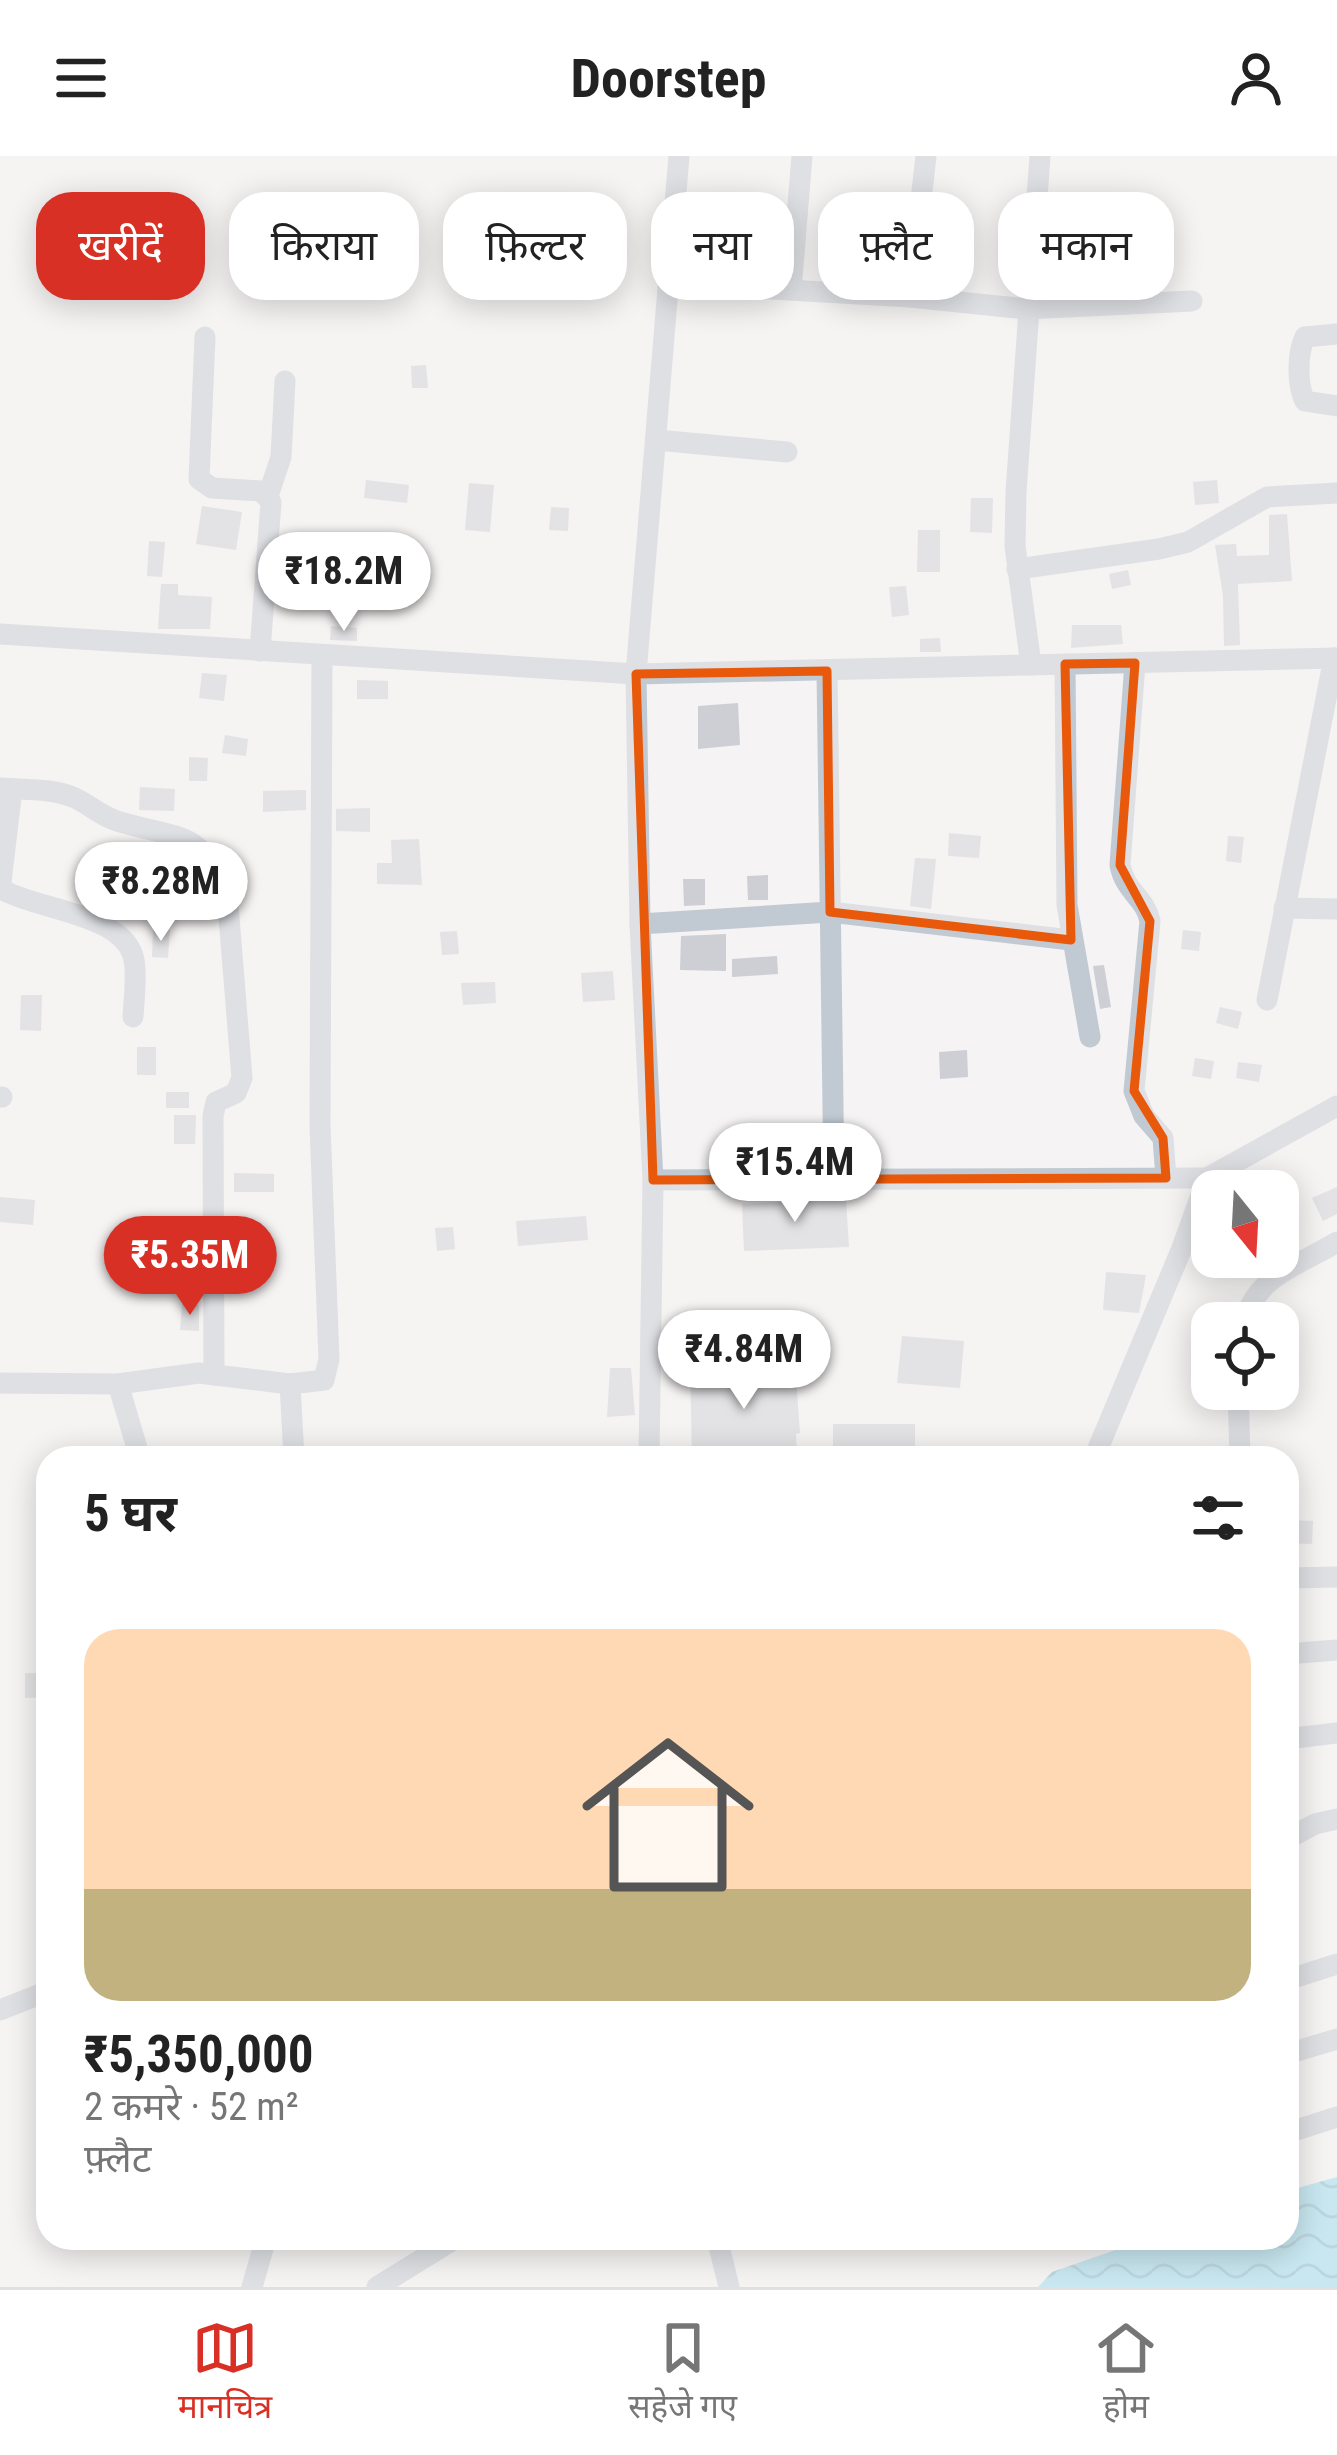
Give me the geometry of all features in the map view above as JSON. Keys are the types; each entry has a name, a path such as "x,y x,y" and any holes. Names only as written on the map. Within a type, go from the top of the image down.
{"street":[{"path":"676,192 679,156"},
{"path":"794,253 802,156"},
{"path":"922,192 926,156"},
{"path":"1031,665 1017,569 1016,492 1040,156"},
{"path":"649,1446 653,1180 640,924 636,674 667,300"},
{"path":"939,300 1026,309 1192,301"},
{"path":"1337,334 1305,337 1300,392 1305,401 1337,406"},
{"path":"205,337 199,478 212,488 261,491 268,496"},
{"path":"260,651 272,512 268,496 280,457 285,381"},
{"path":"656,440 788,452"},
{"path":"1017,569 1174,545 1208,532 1268,497 1337,493"},
{"path":"0,634 636,674 1335,658 1267,1000"},
{"path":"0,1383 118,1384 199,1373 290,1384 324,1380 329,1358 320,1126 322,656"},
{"path":"1135,663 1120,865 1125,885 1148,910 1150,921 1134,1090 1144,1116 1163,1138 1166,1178"},
{"path":"1065,664 1064,867 1071,940 1090,1036"},
{"path":"827,671 834,1180"},
{"path":"133,1018 134,961 122,936 3,890 6,788 61,793 116,821 191,840 221,881 228,905 242,1078 236,1093 216,1102 213,1116 214,1375"},
{"path":"1283,908 1337,909"},
{"path":"640,924 830,912 1071,940"},
{"path":"1221,1170 1337,1106"},
{"path":"653,1180 1191,1178"},
{"path":"1099,1446 1191,1223"},
{"path":"1249,1302 1270,1280 1337,1242"},
{"path":"118,1384 136,1446"},
{"path":"290,1384 293,1446"},
{"path":"1239,1410 1240,1446"},
{"path":"1299,1578 1337,1577"},
{"path":"1299,1653 1337,1650"},
{"path":"1299,1738 1337,1733"},
{"path":"1299,1833 1337,1820"},
{"path":"1299,1976 1337,1964"},
{"path":"0,2010 36,1996"},
{"path":"1299,2050 1337,2039"},
{"path":"1299,2129 1337,2117"},
{"path":"253,2287 263,2250"},
{"path":"377,2287 437,2250"},
{"path":"720,2250 729,2287"}],"highlighted area":[{"path":"1135,663 1120,865 1150,921 1134,1091 1163,1138 1166,1178 653,1180 636,674 827,671 830,912 1071,940 1065,664"}],"water":[{"path":"1337,2177 1337,2287 1038,2287 1052,2272 1115,2250 1299,2250 1299,2188"}],"building":[{"path":"426,365 428,388 412,388 411,366"},
{"path":"366,480 409,485 407,503 364,498"},
{"path":"1217,480 1219,503 1195,505 1193,482"},
{"path":"469,483 494,485 490,532 465,530"},
{"path":"971,498 993,498 992,533 970,532"},
{"path":"202,506 242,512 236,550 196,544"},
{"path":"551,507 569,508 568,531 549,530"},
{"path":"1287,514 1292,581 1238,584 1240,645 1224,646 1215,545 1236,544 1237,556 1269,555 1269,515"},
{"path":"918,530 940,530 940,572 917,572"},
{"path":"149,541 165,542 162,577 147,576"},
{"path":"1128,570 1131,585 1112,589 1109,574"},
{"path":"161,584 178,584 178,595 212,597 210,629 158,629"},
{"path":"906,586 909,615 892,617 889,587"},
{"path":"1072,625 1121,625 1123,644 1071,648"},
{"path":"331,626 357,628 357,641 330,640"},
{"path":"940,638 941,652 920,652 920,639"},
{"path":"202,673 227,675 224,701 199,698"},
{"path":"357,680 388,681 388,699 357,699"},
{"path":"738,703 740,745 698,749 698,706"},
{"path":"225,735 248,739 246,756 222,753"},
{"path":"189,757 208,758 207,781 189,781"},
{"path":"140,787 175,789 174,811 139,810"},
{"path":"306,790 306,810 263,812 263,791"},
{"path":"370,808 370,832 336,831 336,809"},
{"path":"949,833 981,836 979,858 948,856"},
{"path":"1228,836 1244,837 1241,863 1226,861"},
{"path":"419,839 422,885 377,884 377,863 392,863 391,840"},
{"path":"915,858 936,859 931,909 910,906"},
{"path":"768,875 768,900 748,900 747,876"},
{"path":"683,879 705,879 705,905 684,906"},
{"path":"153,930 170,930 168,958 152,957"},
{"path":"1183,930 1201,932 1199,951 1181,949"},
{"path":"457,931 459,954 442,955 440,932"},
{"path":"726,934 726,971 680,970 681,936"},
{"path":"777,956 778,974 732,977 732,959"},
{"path":"1104,965 1111,1007 1100,1009 1093,966"},
{"path":"613,971 615,1000 583,1002 581,973"},
{"path":"495,982 496,1003 463,1005 461,983"},
{"path":"21,995 42,995 41,1031 20,1030"},
{"path":"1220,1007 1242,1012 1238,1029 1216,1023"},
{"path":"137,1047 156,1047 156,1075 137,1075"},
{"path":"967,1050 968,1077 940,1079 939,1052"},
{"path":"1195,1058 1214,1061 1211,1079 1192,1076"},
{"path":"1238,1062 1262,1065 1259,1082 1236,1078"},
{"path":"166,1092 189,1092 189,1108 166,1108"},
{"path":"174,1115 196,1115 195,1144 174,1144"},
{"path":"234,1173 274,1174 274,1192 234,1192"},
{"path":"1337,1187 1337,1214 1323,1221 1312,1198"},
{"path":"0,1197 35,1200 33,1225 0,1222"},
{"path":"846,1199 849,1247 744,1251 742,1204"},
{"path":"586,1216 588,1240 518,1246 516,1221"},
{"path":"453,1227 455,1249 437,1251 435,1228"},
{"path":"1106,1272 1146,1275 1139,1313 1103,1310"},
{"path":"182,1304 199,1305 199,1331 180,1330"},
{"path":"902,1336 964,1341 960,1388 897,1383"},
{"path":"795,1364 800,1433 796,1434 796,1446 692,1446 690,1365"},
{"path":"610,1368 631,1368 635,1415 607,1417"},
{"path":"833,1424 915,1424 915,1446 833,1446"},
{"path":"1299,1520 1313,1521 1312,1544 1299,1543"},
{"path":"25,1673 36,1673 36,1698 25,1698"}]}
